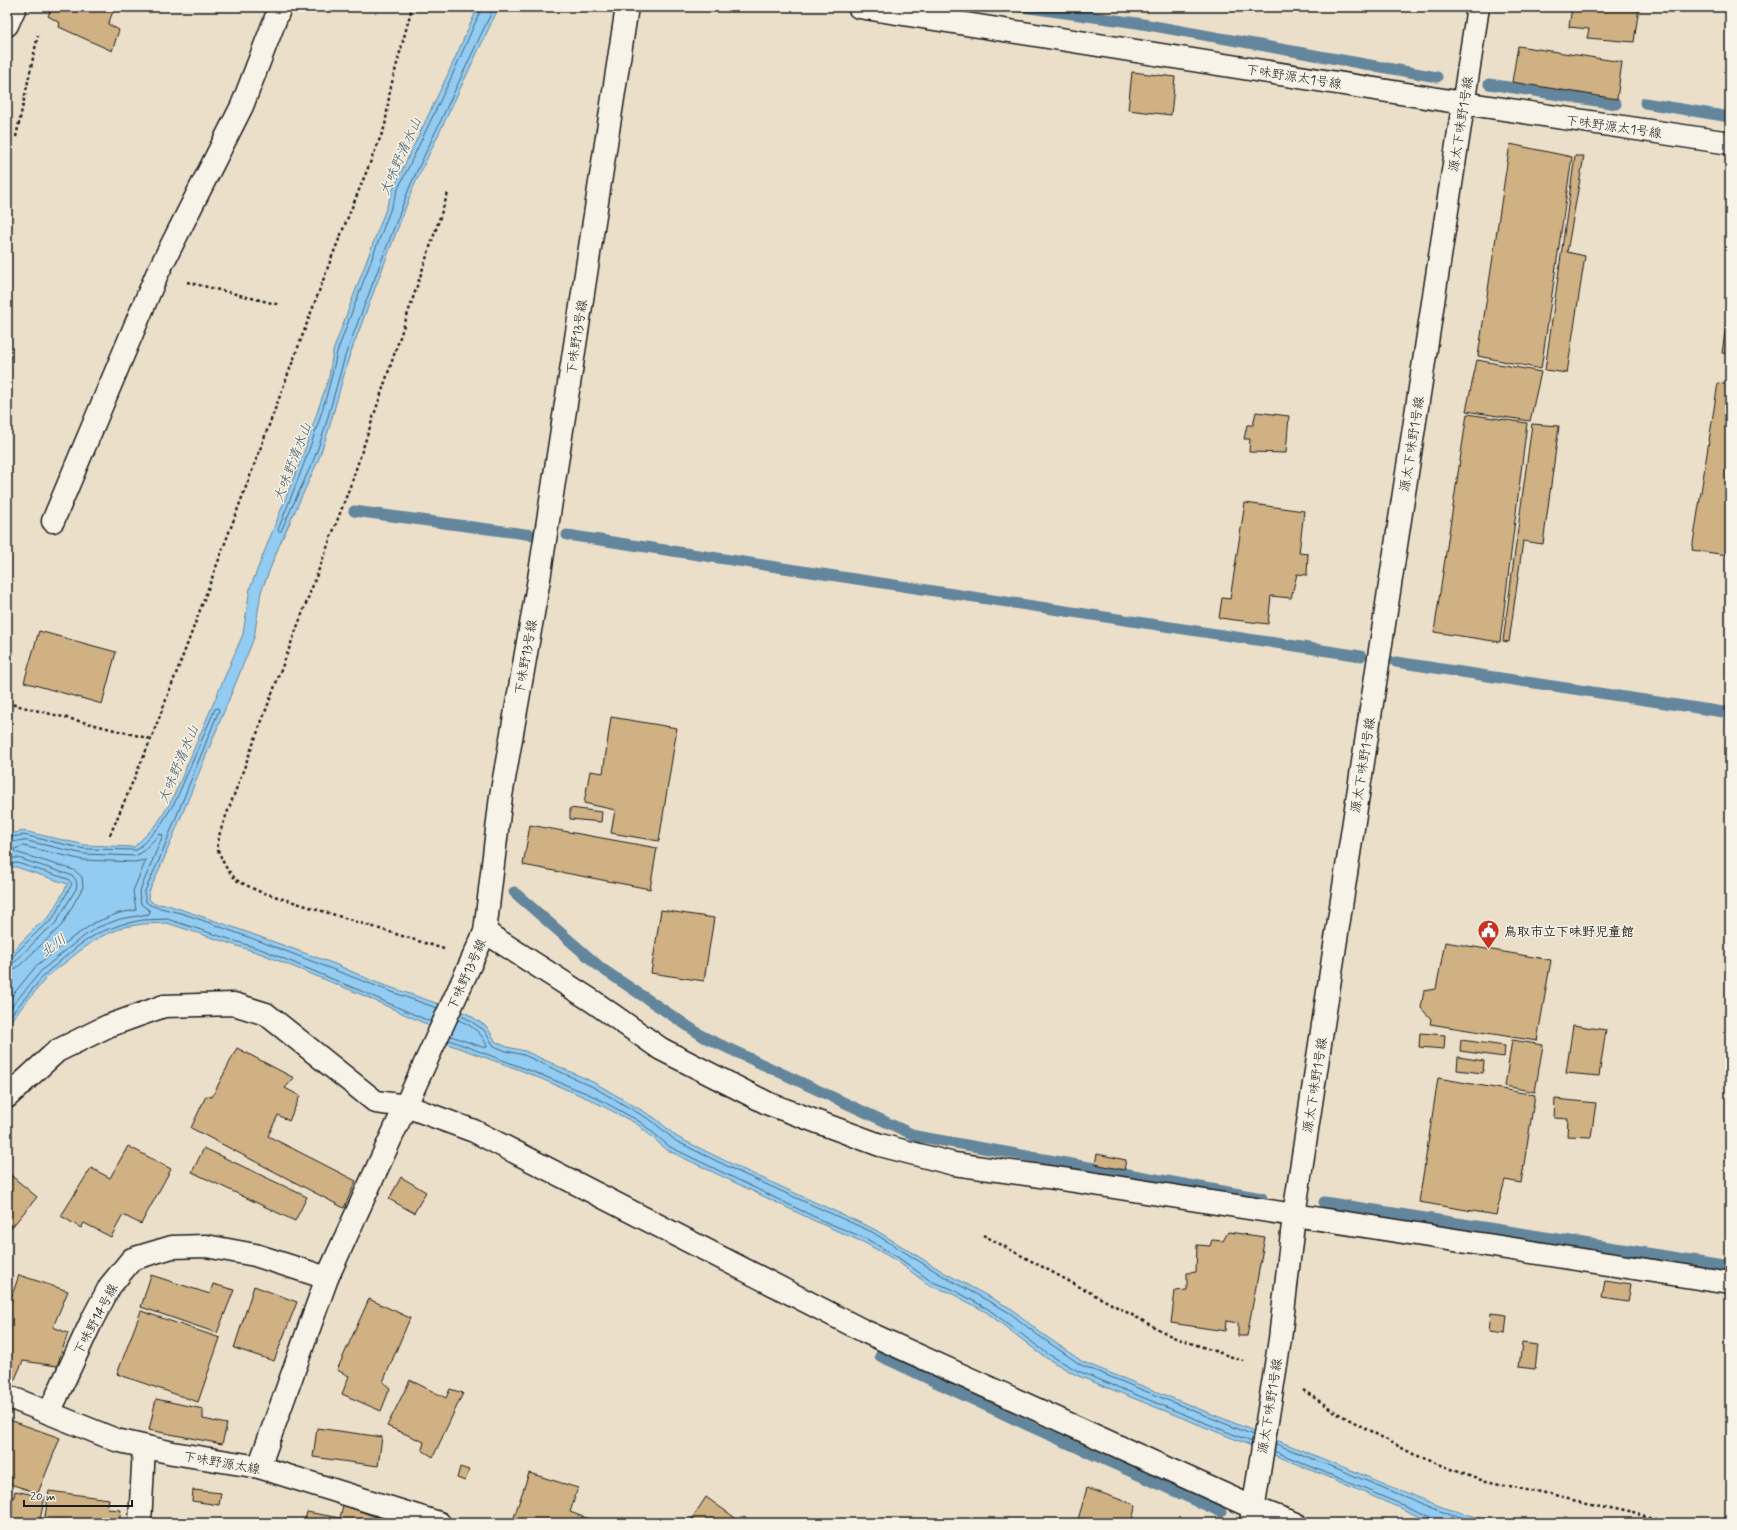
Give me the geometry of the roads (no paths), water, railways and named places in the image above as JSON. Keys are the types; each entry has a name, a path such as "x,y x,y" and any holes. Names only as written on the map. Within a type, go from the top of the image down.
{"street":[{"path":"7,25 15,7"},
{"path":"53,521 157,274 242,106 280,7"},
{"name":"下味野13号線","path":"259,1467 327,1278 485,932 501,796 539,579 627,7"},
{"name":"下味野源太1号線","path":"859,7 1463,103 1730,143"},
{"name":"源太下味野1号線","path":"1252,1515 1280,1339 1294,1215 1478,7"},
{"path":"485,932 594,1002 661,1049 769,1104 880,1145 954,1164 1076,1181 1730,1283"},
{"path":"7,1097 57,1051 108,1026 164,1006 234,1004 266,1014 376,1102 406,1106 474,1131 864,1331 1252,1515 1294,1523"},
{"name":"下味野14号線","path":"49,1413 92,1320 110,1286 132,1259 172,1247 206,1246 255,1255 327,1278"},
{"name":"下味野源太線","path":"7,1396 116,1440 144,1447 259,1467 439,1523"},
{"path":"140,1523 144,1447"}],"water":[{"name":"北川","path":"478,7 499,7 413,188 349,357 328,432 318,461 279,546 261,592 254,638 163,861 148,894 149,899 154,904 168,905 227,925 335,964 375,982 468,1014 487,1027 496,1042 507,1047 525,1051 595,1083 655,1118 677,1137 742,1169 874,1229 945,1273 1012,1309 1037,1330 1083,1362 1442,1507 1497,1523 1434,1523 1326,1476 1076,1375 1046,1358 986,1312 949,1292 930,1286 897,1261 865,1243 819,1223 667,1150 637,1124 589,1099 520,1070 445,1043 426,1024 360,994 262,954 167,923 143,924 124,927 100,937 48,976 12,1019 7,1032 7,957 36,927 49,917 68,884 16,867 7,867 7,835 23,831 85,845 134,847 157,824 173,798 243,634 250,588 305,449 329,377 333,351 394,187"}],"waterway":[{"path":"1022,7 1137,23 1437,77"},
{"path":"1489,84 1616,104"},
{"path":"1645,103 1730,117"},
{"path":"354,511 533,535"},
{"path":"567,535 1361,656"},
{"path":"1396,662 1730,713"},
{"path":"514,892 601,968 704,1037 916,1136 1262,1198"},
{"path":"1324,1202 1730,1266"},
{"path":"880,1356 1027,1425 1221,1512"}],"place":[{"name":"鳥取市立下味野児童館","path":"1488,950"}],"water label":[{"name":"大味野清水山","path":"400,156"},
{"name":"大味野清水山","path":"292,462"},
{"name":"大味野清水山","path":"178,764"}]}
